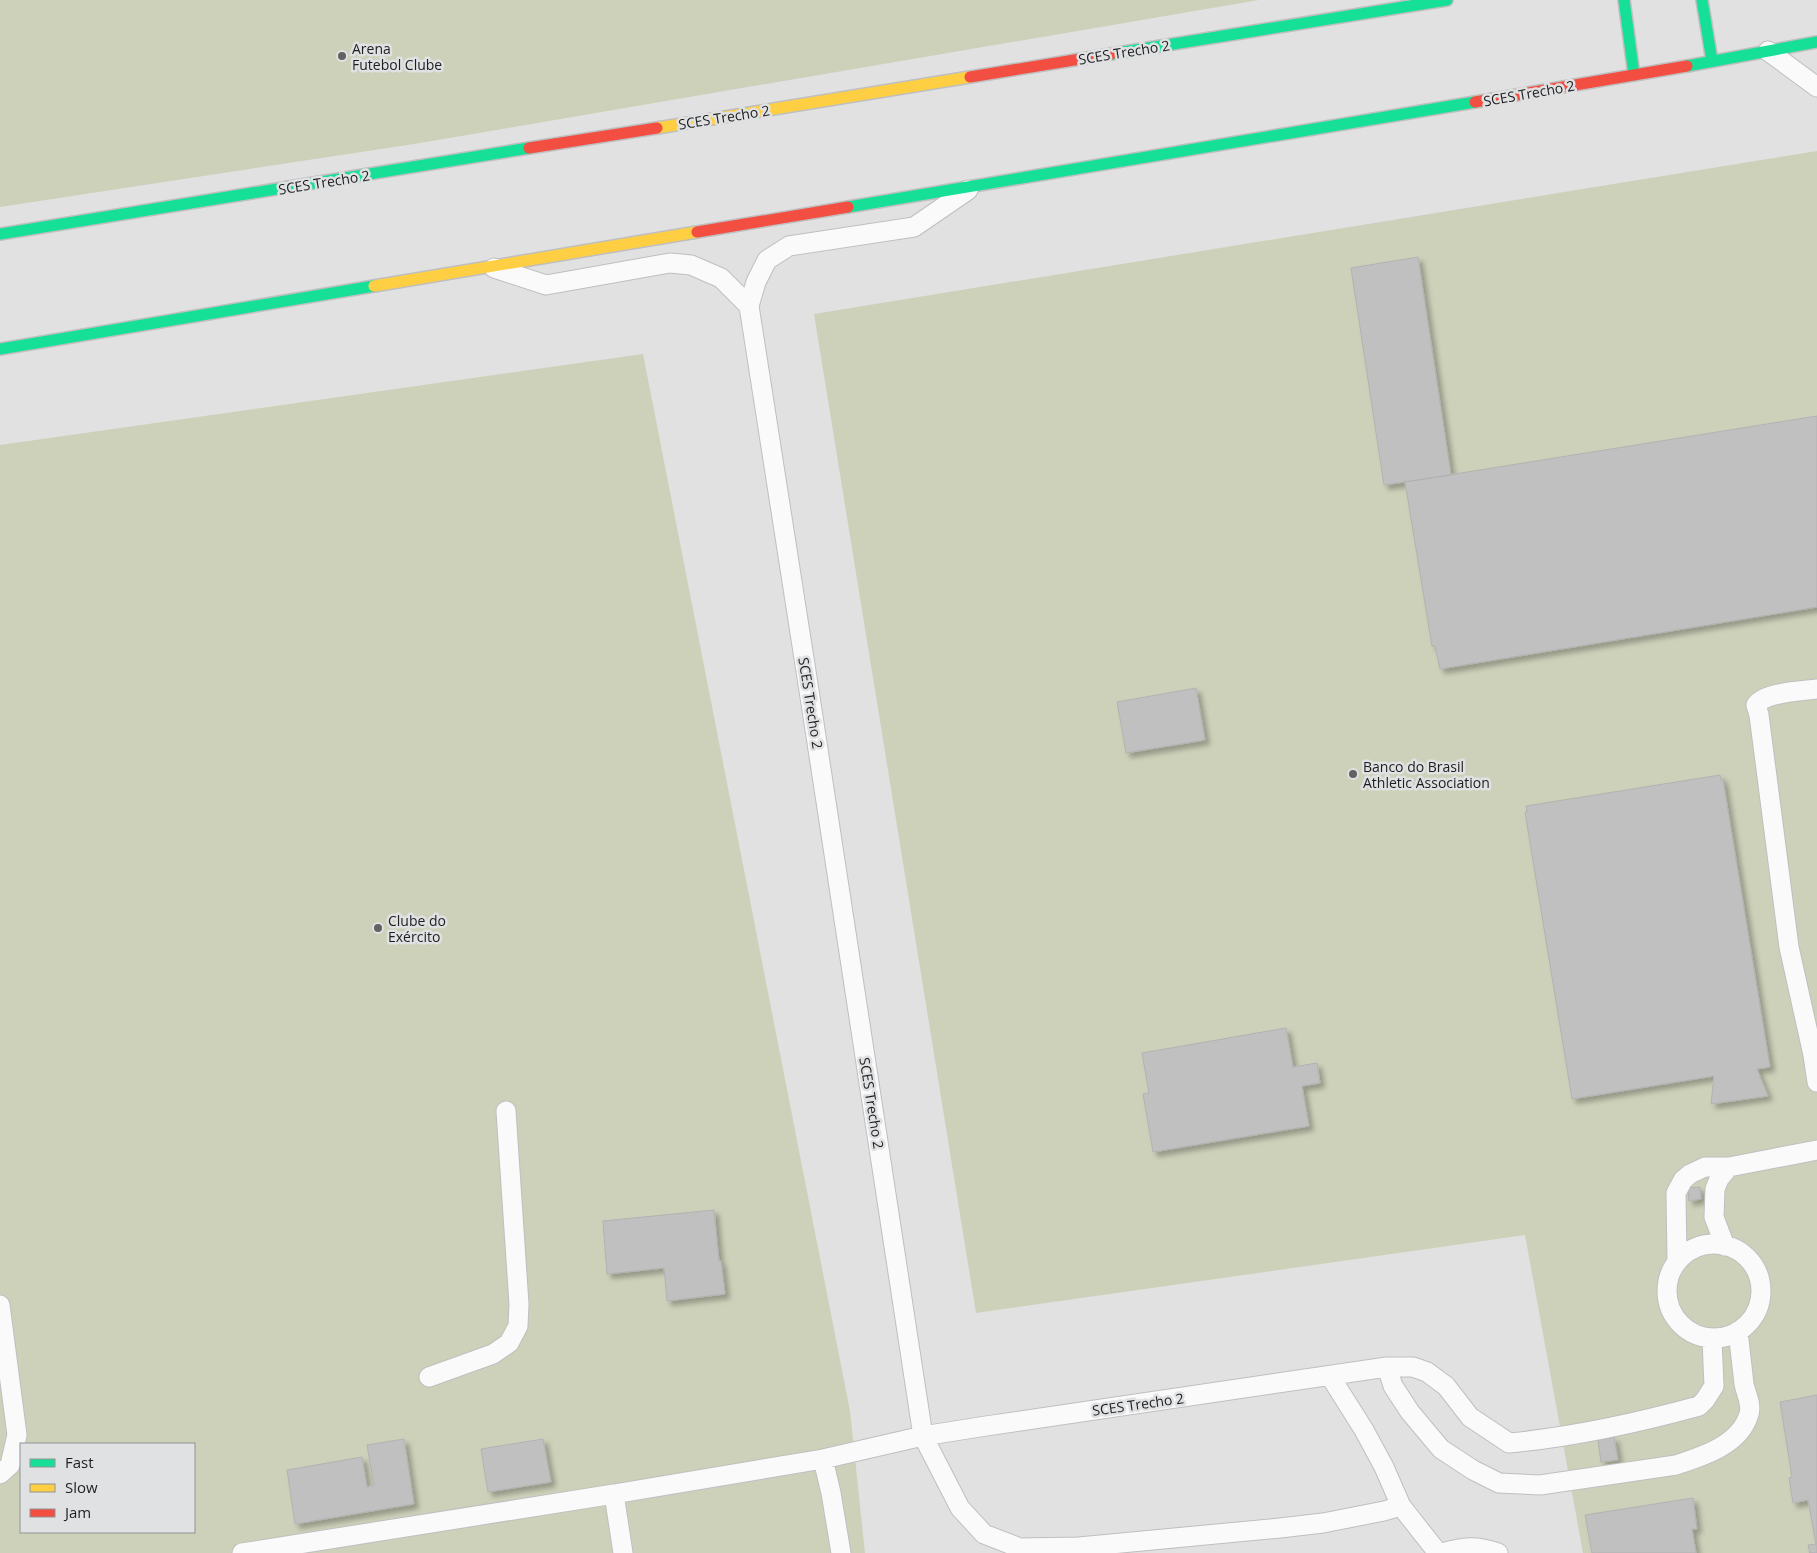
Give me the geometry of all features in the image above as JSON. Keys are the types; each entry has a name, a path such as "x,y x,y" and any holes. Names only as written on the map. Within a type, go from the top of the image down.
{"main road":[{"name":"SCES Trecho 2","path":"0,234 1448,0"},
{"path":"1624,0 1634,75"},
{"path":"1702,0 1712,61"},
{"name":"SCES Trecho 2","path":"0,349 1634,75 1817,42"}],"lane":[{"path":"1768,51 1817,87"},
{"name":"SCES Trecho 2","path":"974,186 914,227 789,246 767,260 756,282 748,306 923,1436 1387,1367 1412,1367 1427,1372 1446,1386 1470,1417 1509,1443 1554,1438 1633,1423 1699,1406 1714,1386"},
{"name":"SCES Trecho 2","path":"490,267 546,285 670,263 691,265 721,278 748,306"},
{"path":"1817,689 1766,697 1756,704 1789,947 1815,1055 1817,1082"},
{"path":"429,1378 493,1354 509,1343 518,1326 519,1304 506,1111"},
{"path":"1677,1261 1676,1193 1683,1180 1690,1174 1705,1167 1729,1167 1817,1150"},
{"path":"1725,1246 1714,1217 1716,1189 1719,1179 1729,1167"},
{"path":"1713,1244 1725,1246 1733,1248 1747,1257 1756,1268 1761,1282 1761,1297 1757,1311 1749,1323 1732,1335 1712,1339 1692,1334 1675,1320 1672,1314 1666,1300 1667,1280 1677,1261 1693,1248 1713,1244"},
{"path":"0,1305 17,1435 10,1465 0,1474"},
{"path":"1387,1367 1394,1386 1402,1399 1441,1449 1473,1470 1499,1483 1540,1485 1668,1466 1697,1458 1726,1444 1742,1429 1750,1414 1738,1331"},
{"path":"1712,1339 1714,1386 1745,1387"},
{"path":"1330,1376 1364,1430 1384,1467 1401,1506 1438,1553"},
{"path":"242,1553 823,1459 923,1436 960,1508 984,1534 1020,1548 1079,1547 1280,1528 1323,1523 1401,1506"},
{"path":"823,1459 841,1553"},
{"path":"614,1494 623,1553"},
{"path":"1442,1553 1465,1547 1479,1548 1498,1553"}],"green space":[{"path":"0,0 1259,0 414,144 0,207"},
{"name":"Banco do Brasil Athletic Association","path":"1817,151 1817,1553 1583,1553 1525,1235 976,1313 814,314"},
{"name":"Clube do Exército","path":"643,354 850,1411 865,1553 0,1553 0,445"}],"building":[{"path":"1418,257 1451,475 1384,485 1351,268"},
{"path":"1817,416 1817,607 1440,669 1435,646 1432,646 1405,482"},
{"path":"1196,688 1205,740 1126,753 1117,702"},
{"path":"1720,775 1721,780 1723,780 1770,1067 1757,1069 1768,1096 1711,1104 1714,1076 1572,1099 1525,812 1527,812 1526,806"},
{"path":"1286,1028 1293,1067 1317,1063 1320,1083 1302,1086 1309,1126 1153,1152 1143,1094 1149,1093 1142,1053"},
{"path":"1700,1187 1701,1199 1689,1201 1688,1188"},
{"path":"714,1210 719,1261 721,1261 725,1294 667,1301 664,1268 607,1274 603,1221"},
{"path":"1817,1395 1817,1553 1810,1553 1808,1545 1816,1544 1808,1500 1793,1503 1789,1478 1792,1477 1780,1402"},
{"path":"1614,1437 1618,1460 1601,1462 1598,1440"},
{"path":"404,1439 414,1504 295,1524 287,1470 362,1457 367,1487 374,1485 367,1445"},
{"path":"543,1439 551,1482 488,1492 481,1449"},
{"path":"1693,1498 1697,1529 1692,1529 1696,1553 1592,1553 1585,1515"}],"traffic: fast":[{"path":"1111,54 1447,0"},
{"path":"1624,0 1634,75"},
{"path":"1702,0 1712,61"},
{"path":"1687,66 1817,42"},
{"path":"848,207 1475,102"},
{"path":"0,234 529,148"},
{"path":"0,349 374,286"}],"traffic: slow":[{"path":"657,128 970,77"},
{"path":"374,286 697,232"}],"traffic: jam":[{"path":"970,77 1111,54"},
{"path":"1475,102 1687,66"},
{"path":"529,148 657,128"},
{"path":"697,232 848,207"}],"place":[{"name":"Arena Futebol Clube","path":"342,56"},
{"name":"Banco do Brasil Athletic Association","path":"1353,774"},
{"name":"Clube do Exército","path":"378,928"}]}
